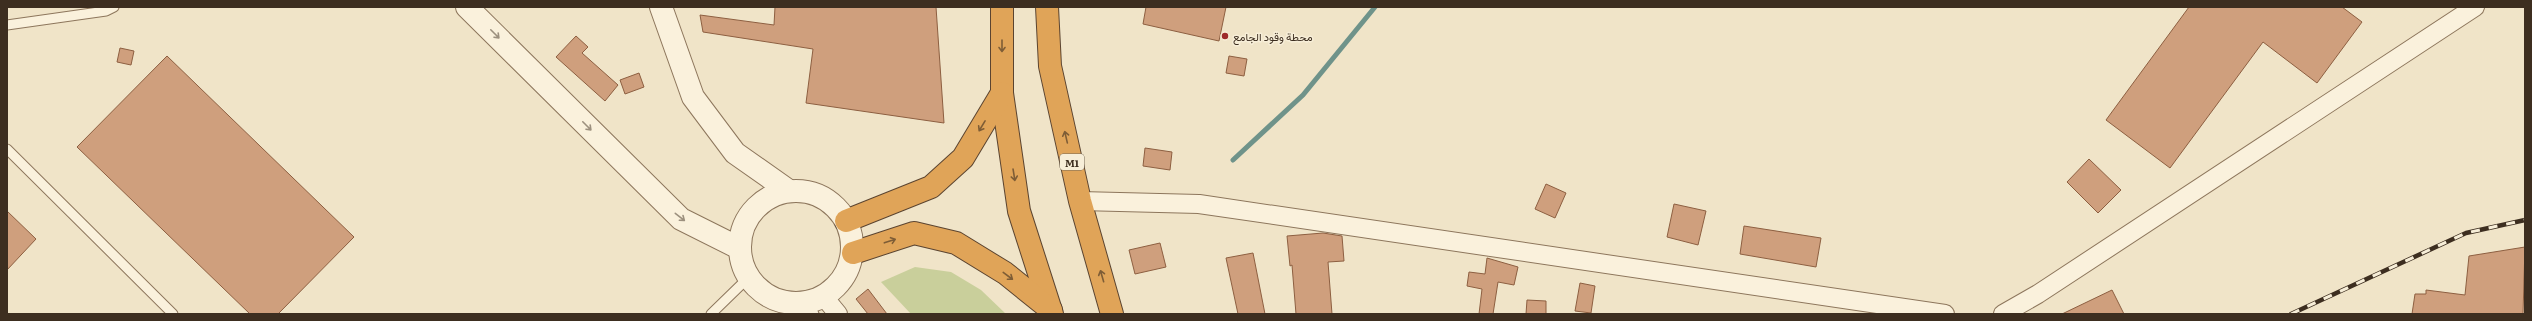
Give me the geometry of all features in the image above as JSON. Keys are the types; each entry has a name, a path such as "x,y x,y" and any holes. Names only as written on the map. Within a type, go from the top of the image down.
{"highway":[{"path":"1002,7 1002,93 1019,210 1052,312"},
{"name":"M1","path":"1047,7 1050,66 1080,201 1112,314"},
{"path":"846,221 931,186 963,158 1002,93"},
{"path":"853,253 914,233 956,243 1005,273 1052,312"}],"street":[{"path":"467,7 681,219 740,248"},
{"path":"661,7 693,97 735,153 789,191"},
{"path":"2003,314 2038,294 2475,7"},
{"path":"806,306 838,286 848,270 853,253 852,236 846,221 836,207 822,197 806,192 789,191 773,195 759,204 748,217 742,232 740,248 742,264 748,278 760,291 769,297 838,314"},
{"path":"1080,201 1199,204 1945,314"}],"lane":[{"path":"7,25 106,11 114,7"},
{"path":"7,149 173,314"},
{"path":"710,314 748,278"}],"green space":[{"path":"915,267 951,272 981,290 1006,314 911,314 881,282"}],"building":[{"path":"775,7 936,7 944,123 806,103 813,49 703,32 700,15 774,25"},
{"path":"1146,7 1226,7 1219,41 1143,24"},
{"path":"2189,7 2342,7 2362,22 2317,83 2263,42 2170,168 2106,120"},
{"path":"576,36 588,47 582,53 618,85 605,101 556,57"},
{"path":"120,48 134,51 131,65 117,62"},
{"path":"167,56 354,237 278,314 250,314 77,147"},
{"path":"1229,56 1247,59 1244,76 1226,73"},
{"path":"639,73 644,87 625,94 620,80"},
{"path":"1145,148 1172,152 1170,170 1143,166"},
{"path":"2089,159 2121,190 2098,213 2067,182"},
{"path":"1546,184 1566,193 1555,218 1535,209"},
{"path":"1674,204 1706,211 1698,245 1667,237"},
{"path":"7,211 36,239 7,270"},
{"path":"1744,226 1821,238 1816,267 1740,254"},
{"path":"1323,233 1342,236 1344,261 1328,262 1332,314 1296,314 1292,265 1290,266 1287,236"},
{"path":"1160,243 1166,267 1135,274 1129,250"},
{"path":"2525,247 2523,314 2412,314 2415,294 2426,294 2426,290 2465,295 2469,256"},
{"path":"1253,253 1265,314 1238,314 1226,258"},
{"path":"1487,258 1518,267 1514,285 1498,282 1493,314 1479,314 1482,289 1467,286 1469,272 1485,274"},
{"path":"1580,283 1595,286 1591,313 1575,311"},
{"path":"868,289 887,314 868,314 856,299"},
{"path":"2112,290 2124,314 2062,314"},
{"path":"1527,300 1546,301 1546,314 1526,314"}],"waterway":[{"path":"1233,160 1303,95 1375,7"}],"railway":[{"path":"2291,314 2466,233 2525,220"}],"place":[{"name":"محطة وقود الجامع","path":"1225,36"}]}
